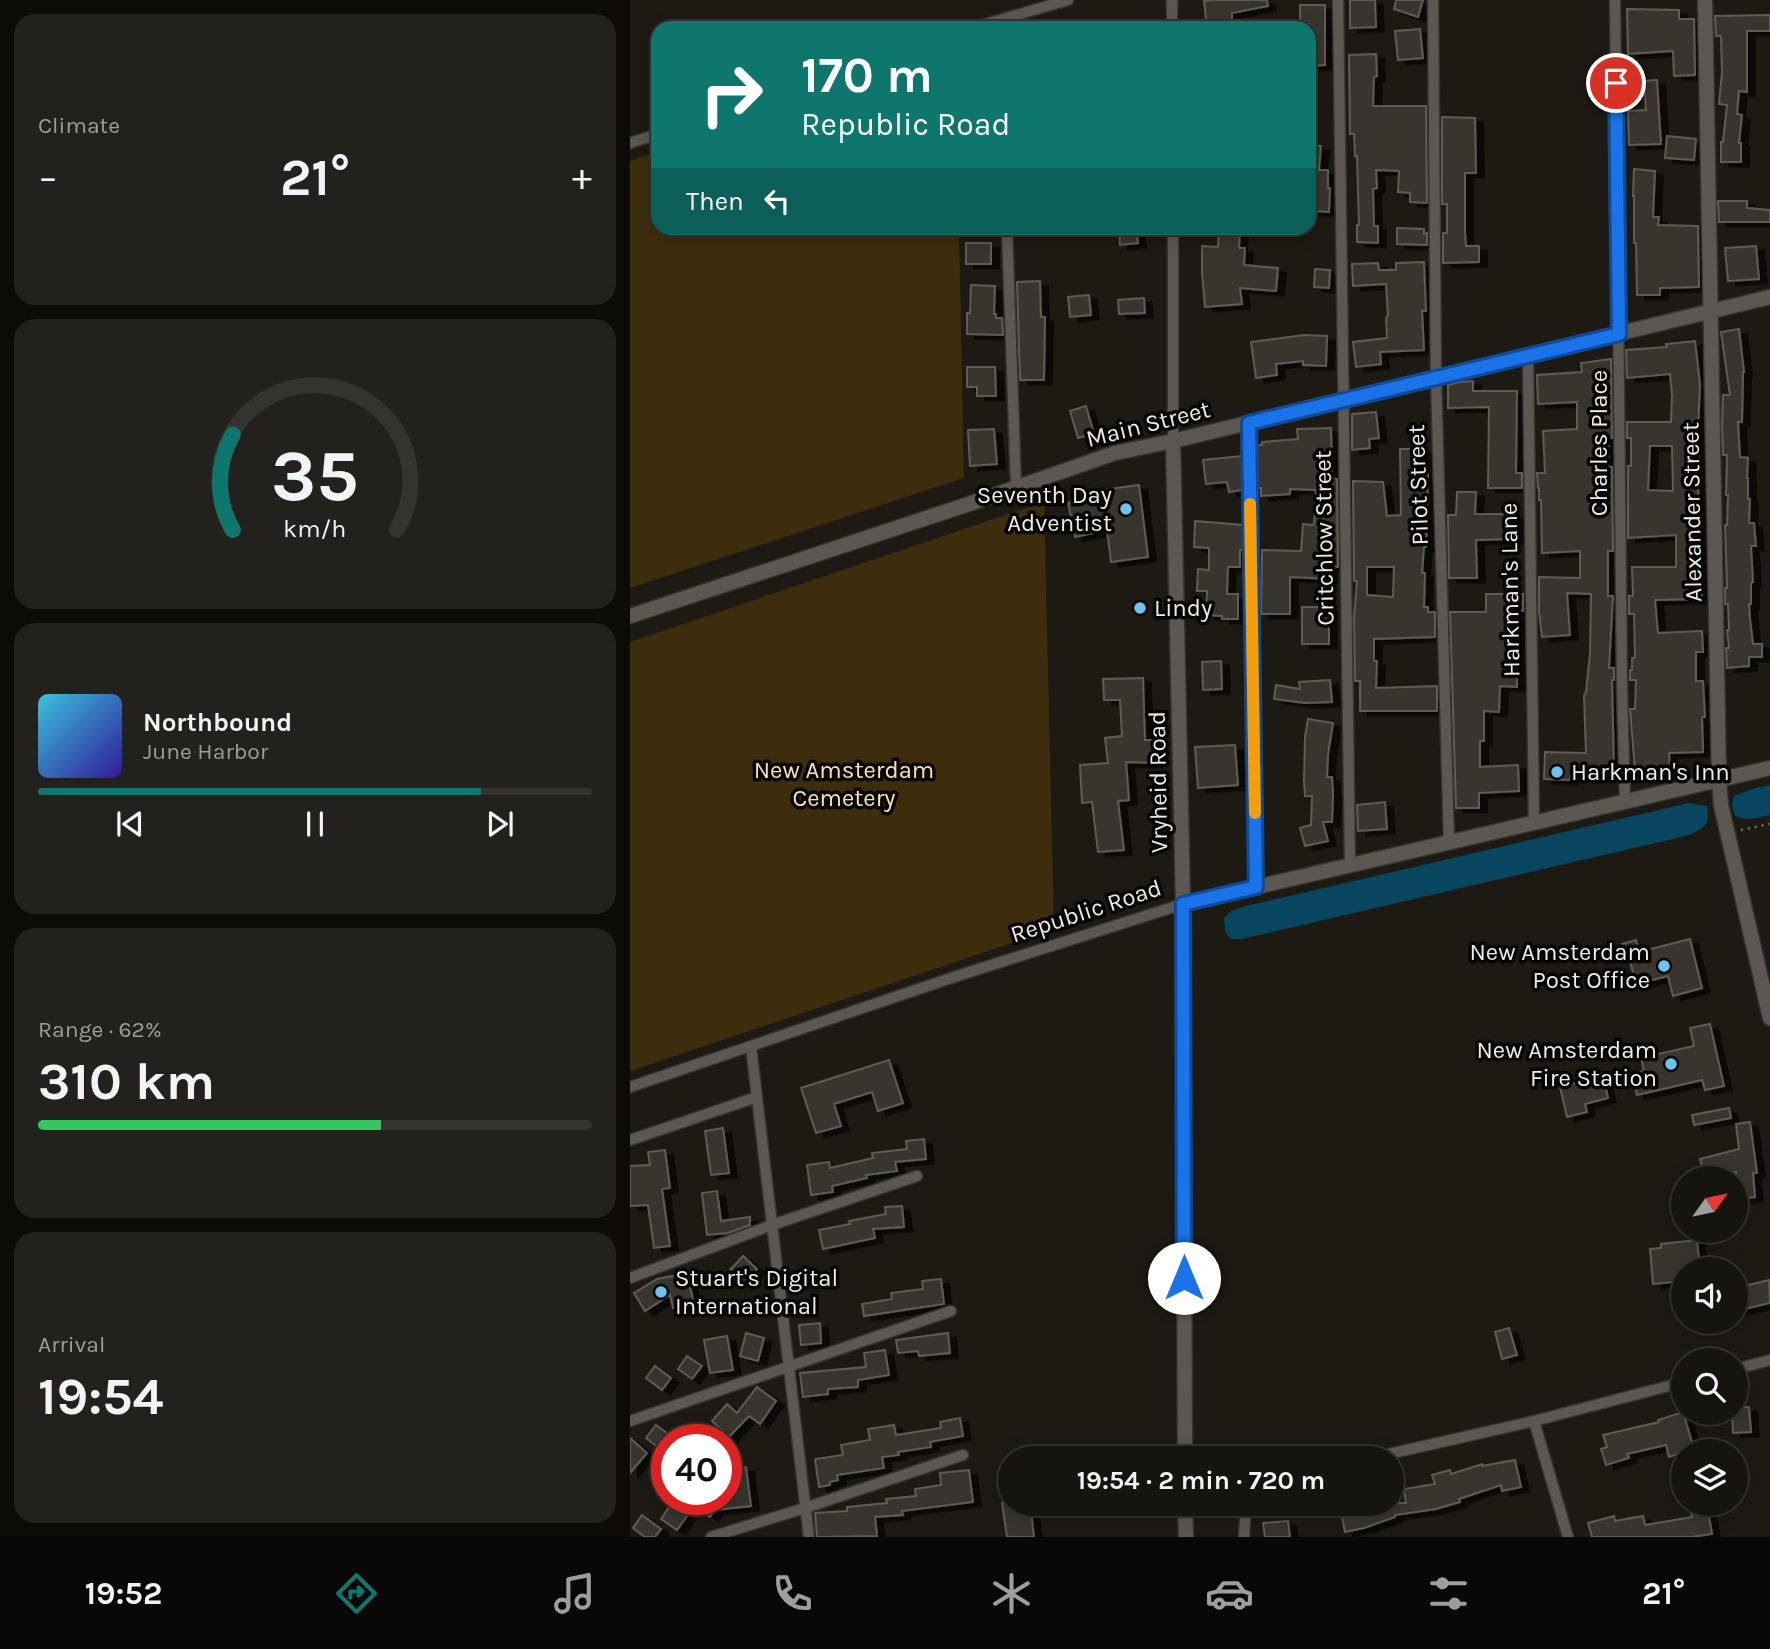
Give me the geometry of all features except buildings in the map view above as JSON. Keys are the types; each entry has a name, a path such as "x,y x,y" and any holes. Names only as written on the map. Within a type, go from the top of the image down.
{"street":[{"path":"1006,21 1068,0"},
{"path":"1172,0 1172,21"},
{"name":"Critchlow Street","path":"1338,0 1350,865"},
{"name":"Pilot Street","path":"1433,0 1436,378 1449,842"},
{"name":"Charles Place","path":"1615,0 1625,802"},
{"name":"Alexander Street","path":"1705,0 1719,780 1721,805 1770,1018"},
{"path":"630,143 651,136"},
{"path":"1007,235 1016,486"},
{"path":"1173,235 1173,441"},
{"name":"Main Street","path":"630,616 1115,453 1770,297"},
{"name":"Harkman's Lane","path":"1528,356 1534,823"},
{"path":"1249,423 1256,887"},
{"name":"Vryheid Road","path":"1173,441 1183,904 1185,1446"},
{"name":"Republic Road","path":"630,1087 954,977 1183,904 1770,768"},
{"path":"751,1047 809,1537"},
{"path":"630,1140 757,1097"},
{"path":"630,1278 772,1224 917,1176"},
{"path":"630,1421 951,1311"},
{"path":"1748,1366 1770,1360"},
{"path":"1404,1451 1534,1421 1671,1385"},
{"path":"1534,1421 1568,1537"},
{"path":"711,1537 963,1455"},
{"path":"1185,1516 1186,1537"},
{"path":"1244,1516 1244,1537"}],"path":[{"path":"1727,833 1770,824"}],"green space":[{"path":"651,154 651,235 959,235 964,478 630,588 630,161"},
{"name":"New Amsterdam Cemetery","path":"1044,502 1054,929 630,1071 630,642"}],"water":[{"path":"1770,785 1770,815 1748,819 1735,816 1732,805 1734,796"},
{"path":"1689,803 1707,806 1708,812 1706,824 1690,835 1242,939 1231,939 1225,932 1224,918 1231,911 1246,906"}],"slow traffic":[{"path":"1250,504 1255,813"}],"place":[{"name":"Seventh Day Adventist","path":"1126,509"},
{"name":"Lindy","path":"1140,608"},
{"name":"Harkman's Inn","path":"1557,772"},
{"name":"New Amsterdam Post Office","path":"1664,966"},
{"name":"New Amsterdam Fire Station","path":"1671,1064"},
{"name":"Stuart's Digital International","path":"661,1292"}],"route":[{"path":"1184,1278 1183,904 1256,887 1249,423 1619,334 1616,83"}]}
